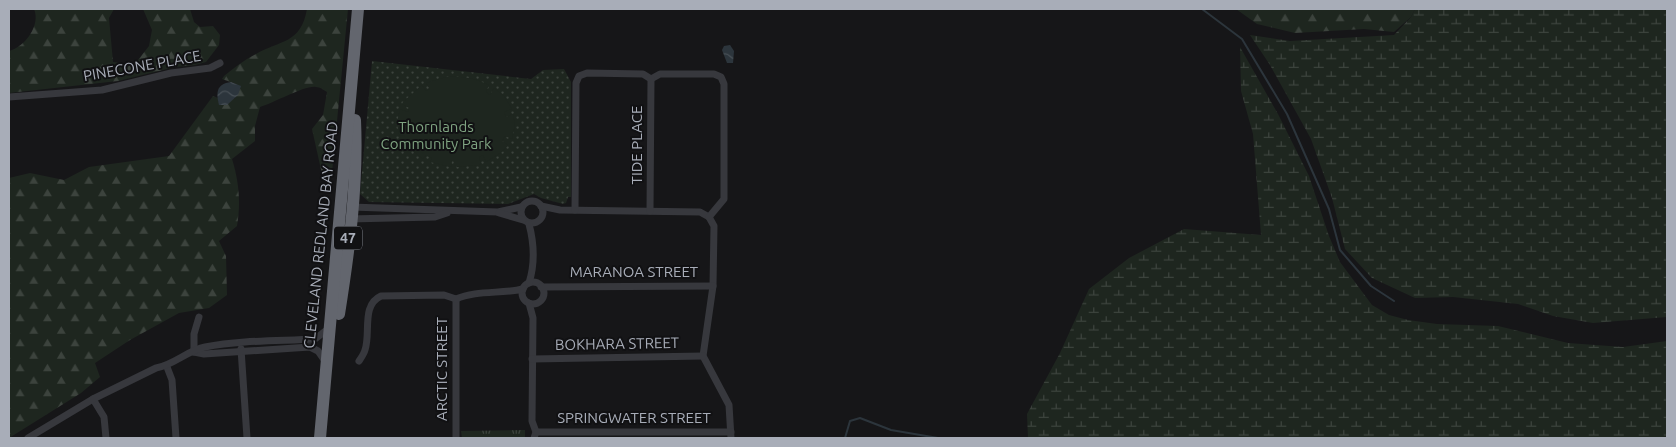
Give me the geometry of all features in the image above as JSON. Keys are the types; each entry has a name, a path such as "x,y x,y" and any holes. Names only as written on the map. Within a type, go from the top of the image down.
{"highway":[{"name":"CLEVELAND REDLAND BAY ROAD","path":"320,438 329,328 356,141 354,71 358,9"},
{"name":"CLEVELAND REDLAND BAY ROAD","path":"323,402 345,276 345,213"}],"street":[{"name":"PINECONE PLACE","path":"9,97 102,90 171,73 210,68 220,63"},
{"path":"575,210 577,78 582,74 596,73 642,74 651,79 660,74 714,74 721,77 724,84 724,199 709,217"},
{"name":"TIDE PLACE","path":"650,211 651,79"},
{"path":"345,213 436,209 448,212 498,212 521,207 529,201 560,210 700,212 709,217 714,226 713,286 703,356 729,405 731,435"},
{"path":"542,206 543,215"},
{"path":"521,207 520,214 533,238"},
{"path":"359,361 365,350 370,305 375,298 381,296 444,295 456,299 464,296 505,294 523,289 529,283 533,270 533,238 538,222 543,215 560,210"},
{"path":"345,213 435,217 448,212"},
{"path":"498,212 526,222 538,222"},
{"path":"533,270 541,292 533,318 532,420 535,435"},
{"path":"529,283 541,292"},
{"name":"MARANOA STREET","path":"541,292 555,286 713,286"},
{"path":"523,289 523,298"},
{"path":"529,303 541,292"},
{"path":"505,294 523,298 529,303 533,318"},
{"name":"ARCTIC STREET","path":"456,299 456,438"},
{"path":"194,352 194,334 199,317"},
{"path":"28,438 94,399 156,368 167,367 174,360 194,352 204,354 315,339 329,328"},
{"path":"240,348 310,347 318,351 326,362"},
{"path":"240,348 247,438"},
{"name":"BOKHARA STREET","path":"532,359 703,356"},
{"path":"167,367 172,380 176,438"},
{"path":"94,399 104,417 106,438"},
{"name":"SPRINGWATER STREET","path":"535,435 731,435"}],"green space":[{"path":"34,9 114,9 109,18 113,62 130,64 138,60 149,46 152,30 143,9 190,9 194,22 200,27 213,26 220,35 219,45 206,62 195,65 175,67 118,81 9,93 9,51 21,45 30,34 35,22 36,15"},
{"path":"307,9 348,9 332,172 322,174 312,129 323,115 327,92 311,87 260,107 255,126 255,141 232,159 239,192 237,226 219,241 226,256 227,295 209,308 179,313 130,340 95,363 100,377 81,393 9,438 9,178 30,173 64,180 89,167 169,156 213,96 218,98 218,102 229,102 235,98 236,84 222,79 224,76 252,56 295,35 300,29"},
{"path":"1236,9 1415,9 1411,17 1394,32 1364,29 1295,33 1257,24"},
{"path":"1415,9 1667,9 1667,317 1593,323 1553,316 1518,304 1453,297 1415,298 1372,278 1345,249 1332,198 1311,139 1270,65 1250,35 1290,41 1394,35 1411,17"},
{"path":"1240,47 1278,114 1309,176 1329,236 1340,262 1372,305 1389,315 1408,320 1437,324 1498,326 1568,343 1623,347 1667,341 1667,438 1028,438 1027,414 1060,353 1089,289 1129,258 1184,229 1261,235 1253,134 1241,91"},
{"name":"Thornlands Community Park","path":"372,61 531,79 543,70 564,69 571,82 571,197 568,197 566,203 563,204 534,194 508,204 369,202 360,194"},
{"path":"446,77 468,78 489,85 486,92 490,95 494,88 504,96 512,109 504,112 506,117 513,114 515,125 512,139 505,136 502,141 508,145 502,152 486,162 483,155 479,157 481,164 479,165 457,167 457,160 452,160 451,167 430,162 432,158 426,155 423,159 403,143 407,140 404,135 400,136 399,134 397,123 400,109 408,112 409,108 402,104 403,102 422,85 426,91 430,89 426,83"},
{"path":"525,430 525,438 462,438 461,431"}],"water":[{"path":"730,45 734,51 733,63 727,63 722,50 724,46"},
{"path":"231,82 241,86 238,95 227,105 219,105 218,90 222,85"}],"waterway":[{"path":"1202,9 1242,39 1287,114 1329,209 1340,250 1371,286 1394,301"},
{"path":"845,438 850,421 860,418 891,430 938,438"},
{"path":"988,438 1000,438"}]}
